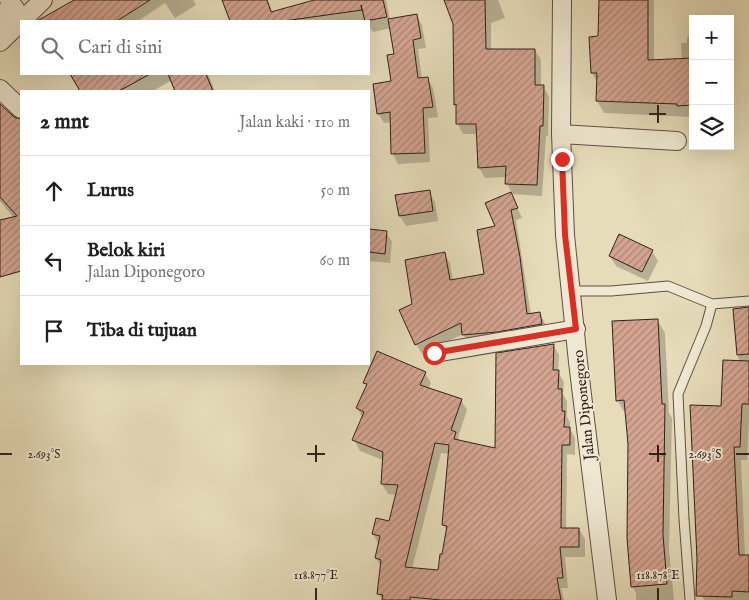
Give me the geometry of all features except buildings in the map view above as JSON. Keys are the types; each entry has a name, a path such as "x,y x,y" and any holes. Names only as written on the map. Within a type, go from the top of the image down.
{"street":[{"path":"9,0 11,30"},
{"path":"22,20 43,0"},
{"name":"Jalan Diponegoro","path":"562,0 561,134 565,235 578,362 607,600"},
{"path":"0,13 11,30"},
{"path":"0,89 20,108"},
{"path":"561,134 677,141"},
{"path":"434,353 576,329"}],"lane":[{"path":"572,291 611,291 668,286 712,304 749,301"},
{"path":"690,600 678,394 706,326 712,304"}],"route":[{"path":"434,353 472,345 576,329 565,235 562,159"}]}
